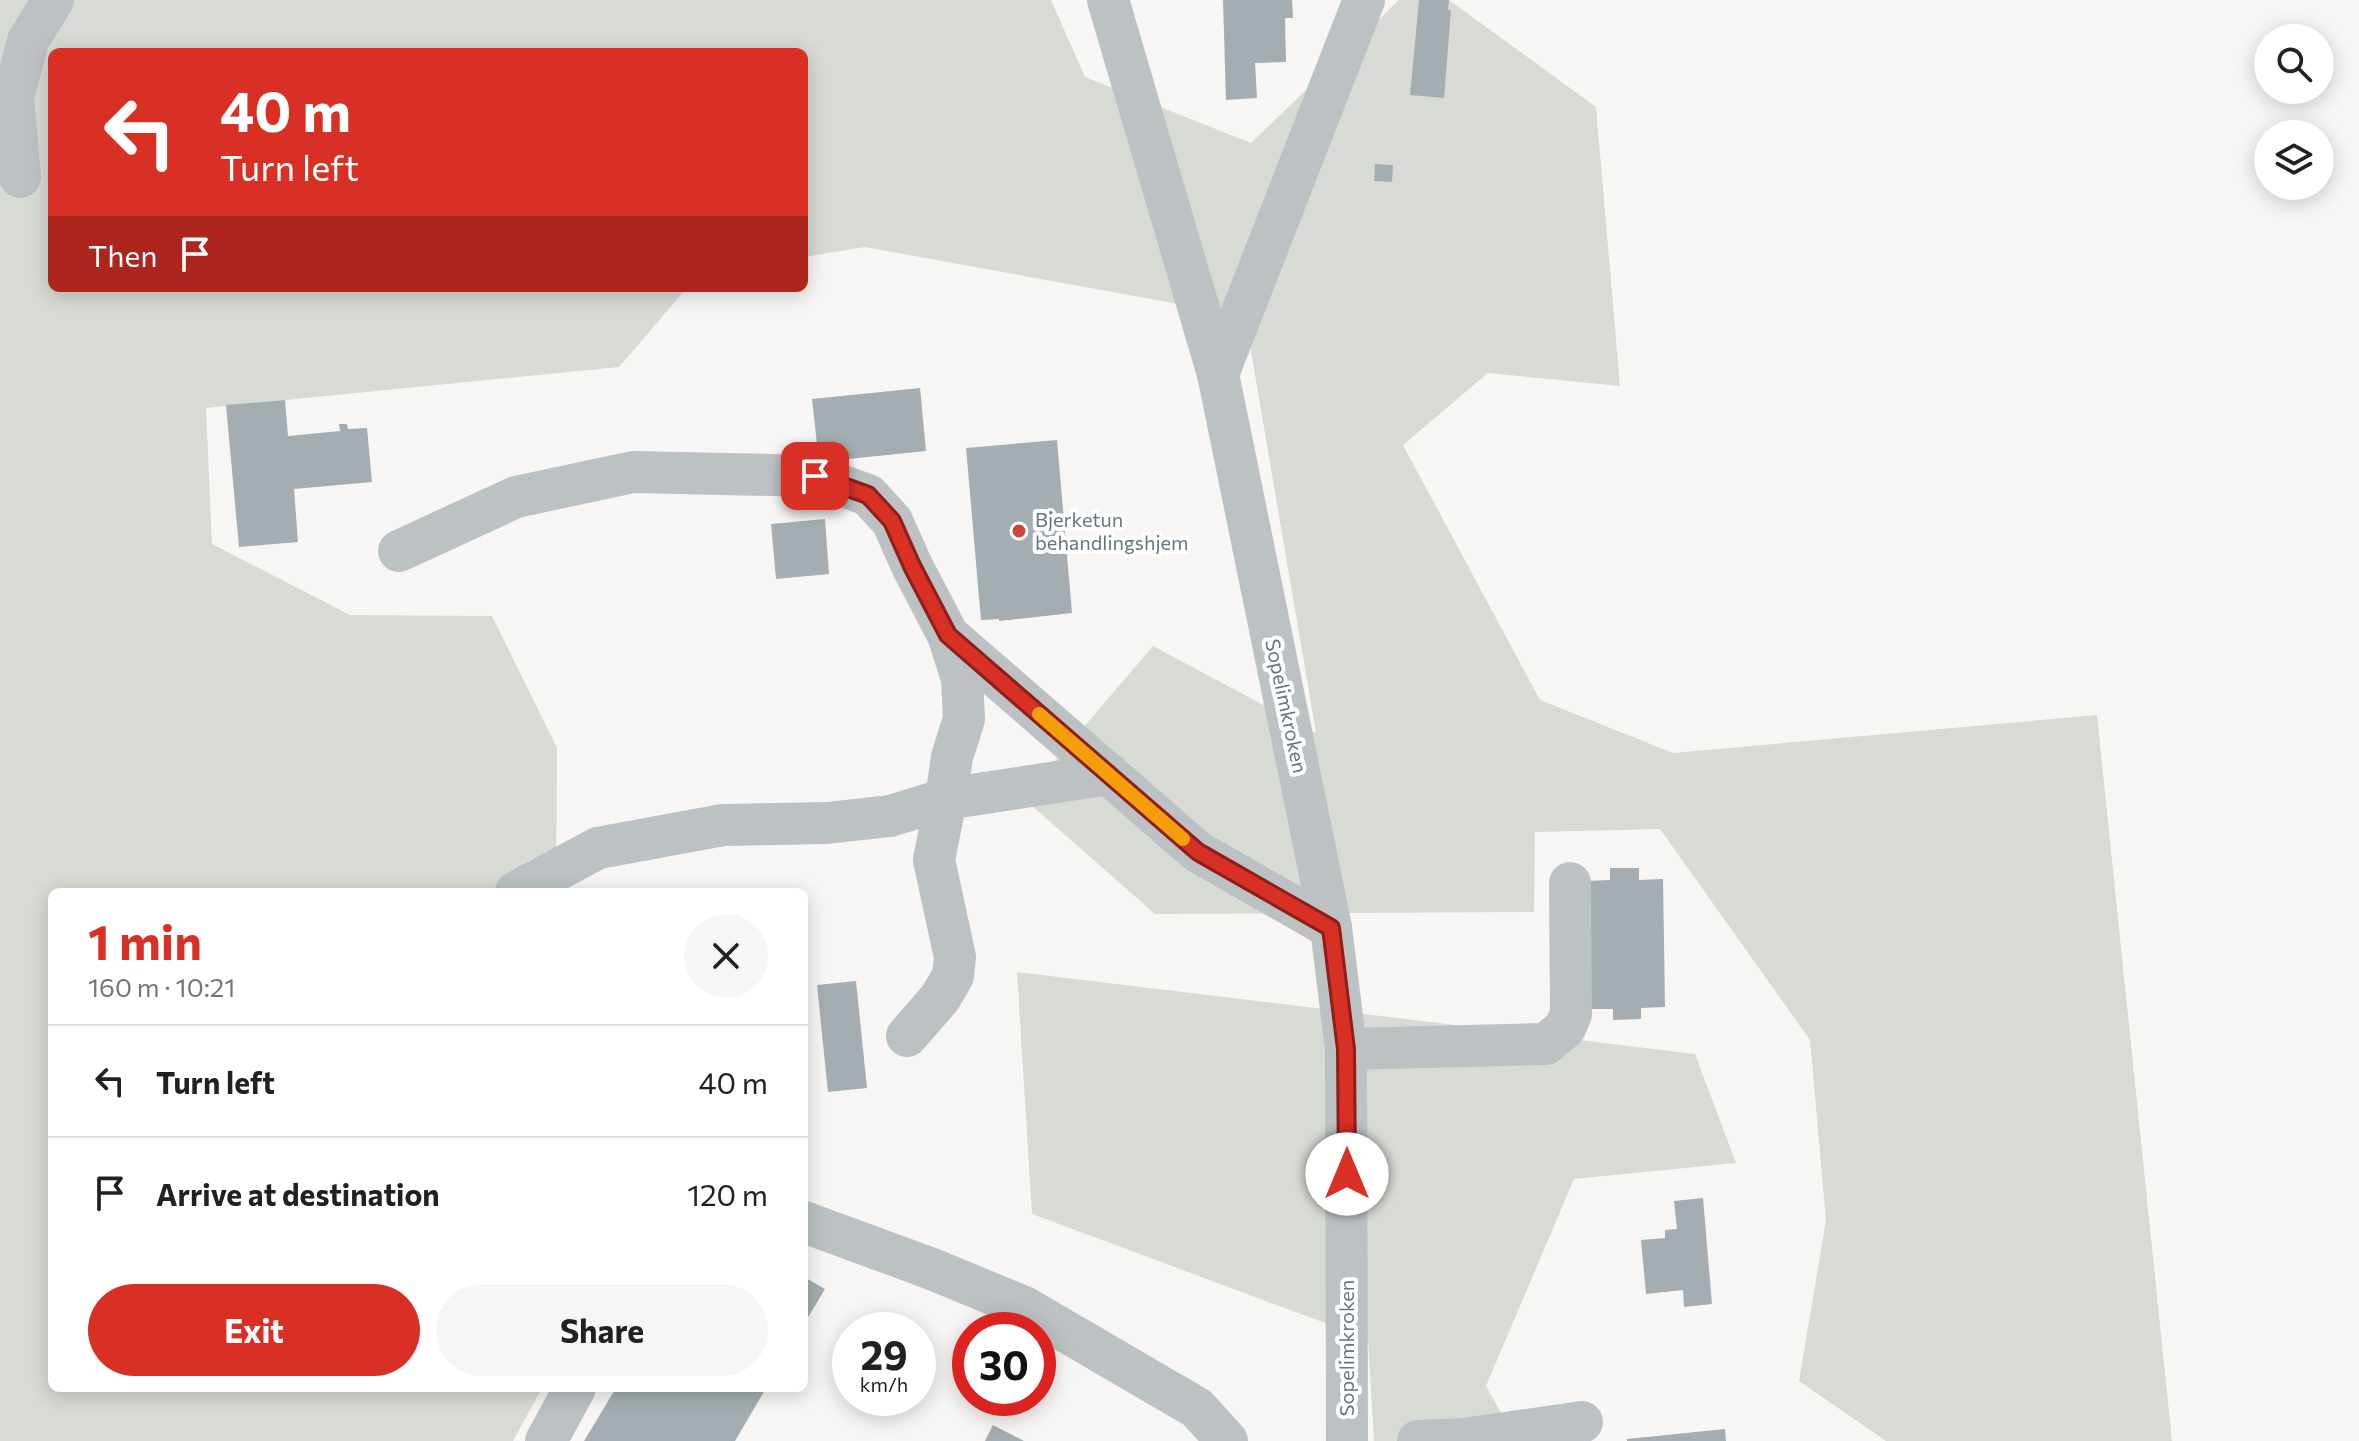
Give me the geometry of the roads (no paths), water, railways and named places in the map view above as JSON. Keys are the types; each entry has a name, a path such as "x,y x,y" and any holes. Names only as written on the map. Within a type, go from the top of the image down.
{"street":[{"path":"20,177 13,97 28,41 53,0"},
{"name":"Sopelimkroken","path":"1108,0 1218,374 1331,928 1346,1049 1347,1441"},
{"path":"1218,374 1364,0"},
{"path":"399,551 516,497 633,472 815,476 868,495 892,521 948,635 962,679 964,719 952,757 934,860 955,957 953,976 940,998 907,1036"},
{"path":"948,635 1198,852 1331,928"},
{"path":"523,888 598,848 723,825 827,823 890,816 946,799 1109,774"},
{"path":"1346,1049 1546,1044 1565,1028 1571,1014 1570,883"},
{"path":"808,1223 1024,1307 1227,1441"},
{"path":"546,1441 573,1392"},
{"path":"1418,1441 1464,1439 1582,1422"}],"place":[{"name":"Bjerketun behandlingshjem","path":"1019,531"}]}
